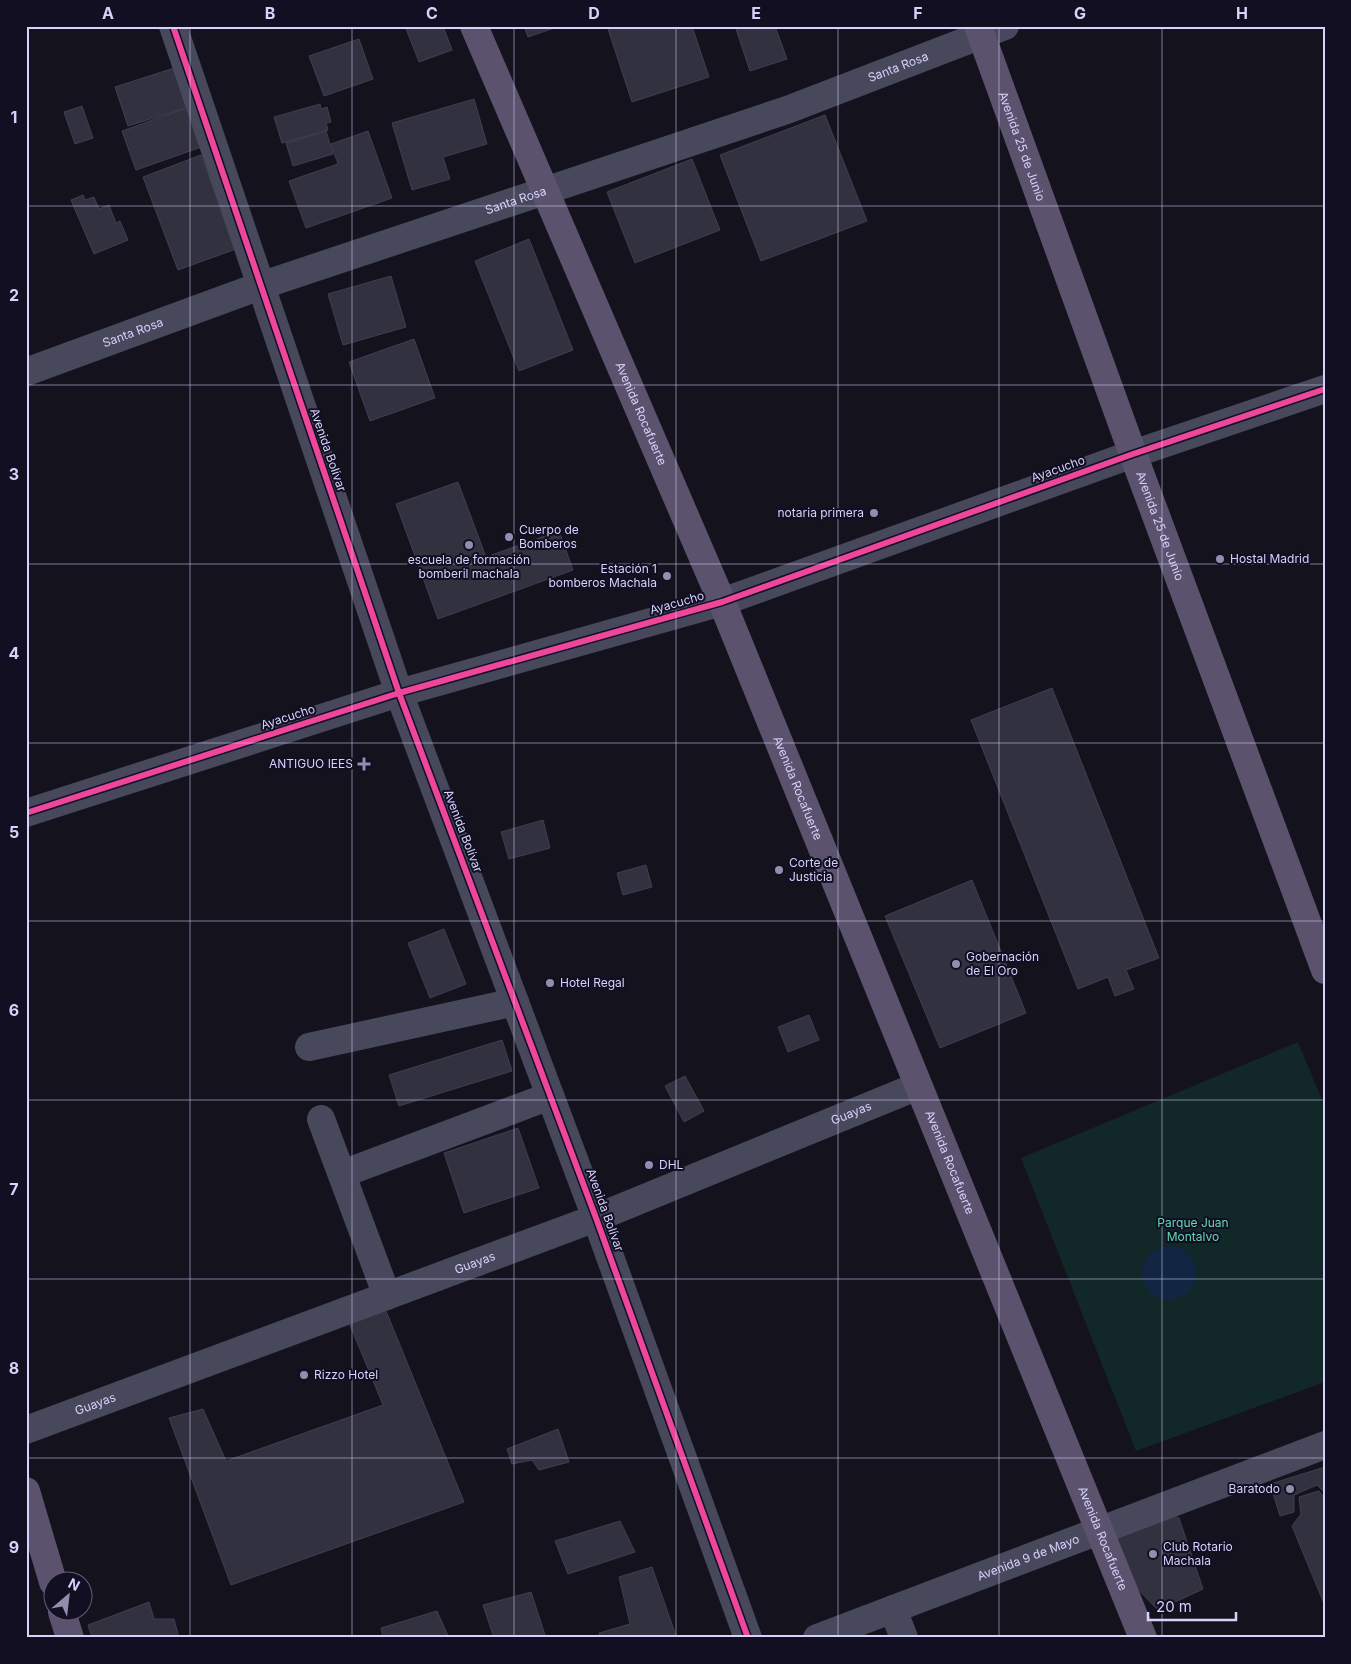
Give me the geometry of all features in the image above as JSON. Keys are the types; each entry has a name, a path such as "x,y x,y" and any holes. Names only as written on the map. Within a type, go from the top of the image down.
{"main road":[{"name":"Avenida Rocafuerte","path":"474,26 722,602 1143,1638"},
{"name":"Avenida 25 de Junio","path":"988,29 1133,454 1319,937 1325,970"},
{"path":"26,1491 50,1572"},
{"path":"65,1622 70,1638"}],"street":[{"name":"Avenida Bolívar","path":"172,26 399,693 596,1218 748,1638"},
{"name":"Santa Rosa","path":"26,372 260,286 787,110 988,29"},
{"name":"Ayacucho","path":"26,813 399,693 722,602 1133,454 1325,389"},
{"path":"309,1048 515,1002"},
{"name":"Guayas","path":"26,1430 596,1218 918,1086"},
{"path":"342,1174 550,1096"},
{"path":"321,1119 387,1296"},
{"name":"Avenida 9 de Mayo","path":"817,1638 1325,1445"},
{"path":"892,1609 904,1638"}],"green space":[{"name":"Parque Juan Montalvo","path":"1298,1042 1325,1107 1325,1382 1136,1451 1021,1158"}],"water":[{"path":"1169,1246 1179,1248 1188,1254 1194,1263 1196,1273 1194,1283 1188,1292 1179,1298 1169,1300 1159,1298 1150,1292 1144,1283 1142,1273 1144,1263 1150,1254 1159,1248"}],"building":[{"path":"405,26 443,26 452,50 419,62"},
{"path":"524,26 560,26 528,37"},
{"path":"607,26 692,26 709,77 632,102"},
{"path":"735,26 775,26 787,59 750,71"},
{"path":"359,39 373,79 324,96 309,56"},
{"path":"174,68 186,108 128,126 115,87"},
{"path":"474,99 487,144 443,157 450,179 412,190 392,123"},
{"path":"320,104 321,109 327,107 331,122 326,123 328,130 282,143 274,117"},
{"path":"195,105 210,144 136,170 122,131"},
{"path":"82,106 93,138 75,144 64,112"},
{"path":"825,115 867,221 761,261 720,155"},
{"path":"326,131 333,154 293,166 286,143"},
{"path":"368,131 392,198 306,228 289,181 338,164 331,144"},
{"path":"201,155 236,249 178,270 143,177"},
{"path":"692,159 720,230 635,263 607,192"},
{"path":"83,195 85,200 94,197 99,209 109,205 116,223 120,221 128,240 94,254 71,200"},
{"path":"529,239 573,350 519,371 475,261"},
{"path":"391,276 406,327 343,345 328,294"},
{"path":"414,339 435,398 370,421 349,362"},
{"path":"458,482 486,557 559,531 573,570 438,619 396,504"},
{"path":"1052,688 1159,958 1126,970 1134,989 1115,996 1108,977 1078,989 971,720"},
{"path":"543,820 550,848 509,859 501,832"},
{"path":"646,865 652,887 623,895 617,873"},
{"name":"Gobernación de El Oro","path":"972,880 1026,1013 940,1048 885,916"},
{"path":"444,929 466,984 430,998 408,943"},
{"path":"809,1015 819,1040 788,1052 778,1027"},
{"path":"502,1040 512,1071 399,1106 389,1075"},
{"path":"685,1076 704,1111 684,1122 665,1086"},
{"path":"518,1128 539,1188 464,1213 444,1153"},
{"path":"384,1306 464,1502 231,1585 169,1418 203,1409 226,1461 383,1405 348,1320"},
{"path":"558,1429 569,1462 539,1470 532,1460 512,1464 507,1449"},
{"name":"Baratodo","path":"1325,1467 1325,1493 1317,1485 1294,1495 1294,1512 1280,1516 1270,1484"},
{"path":"1319,1491 1325,1499 1325,1606 1292,1526 1301,1514 1299,1497"},
{"name":"Club Rotario Machala","path":"1161,1511 1179,1518 1203,1589 1158,1610 1124,1575 1107,1534"},
{"path":"620,1521 635,1552 568,1574 555,1541"},
{"path":"652,1567 676,1636 668,1638 600,1638 599,1633 630,1624 619,1577"},
{"path":"531,1592 546,1638 494,1638 483,1605"},
{"path":"149,1602 154,1619 174,1619 179,1638 92,1638 88,1625"},
{"path":"437,1611 449,1638 383,1638 381,1628"}],"cycle path":[{"path":"173,26 399,693 596,1218 748,1638"},
{"path":"26,813 399,693 722,602 1133,454 1325,389"}],"place":[{"name":"notaria primera","path":"874,513"},
{"name":"Cuerpo de Bomberos","path":"509,537"},
{"name":"escuela de formación bomberil machala","path":"469,545"},
{"name":"Hostal Madrid","path":"1220,559"},
{"name":"Estación 1 bomberos Machala","path":"667,576"},
{"name":"ANTIGUO IEES","path":"364,764"},
{"name":"Corte de Justicia","path":"779,870"},
{"name":"Gobernación de El Oro","path":"956,964"},
{"name":"Hotel Regal","path":"550,983"},
{"name":"DHL","path":"649,1165"},
{"name":"Rizzo Hotel","path":"304,1375"},
{"name":"Baratodo","path":"1290,1489"},
{"name":"Club Rotario Machala","path":"1153,1554"}]}
